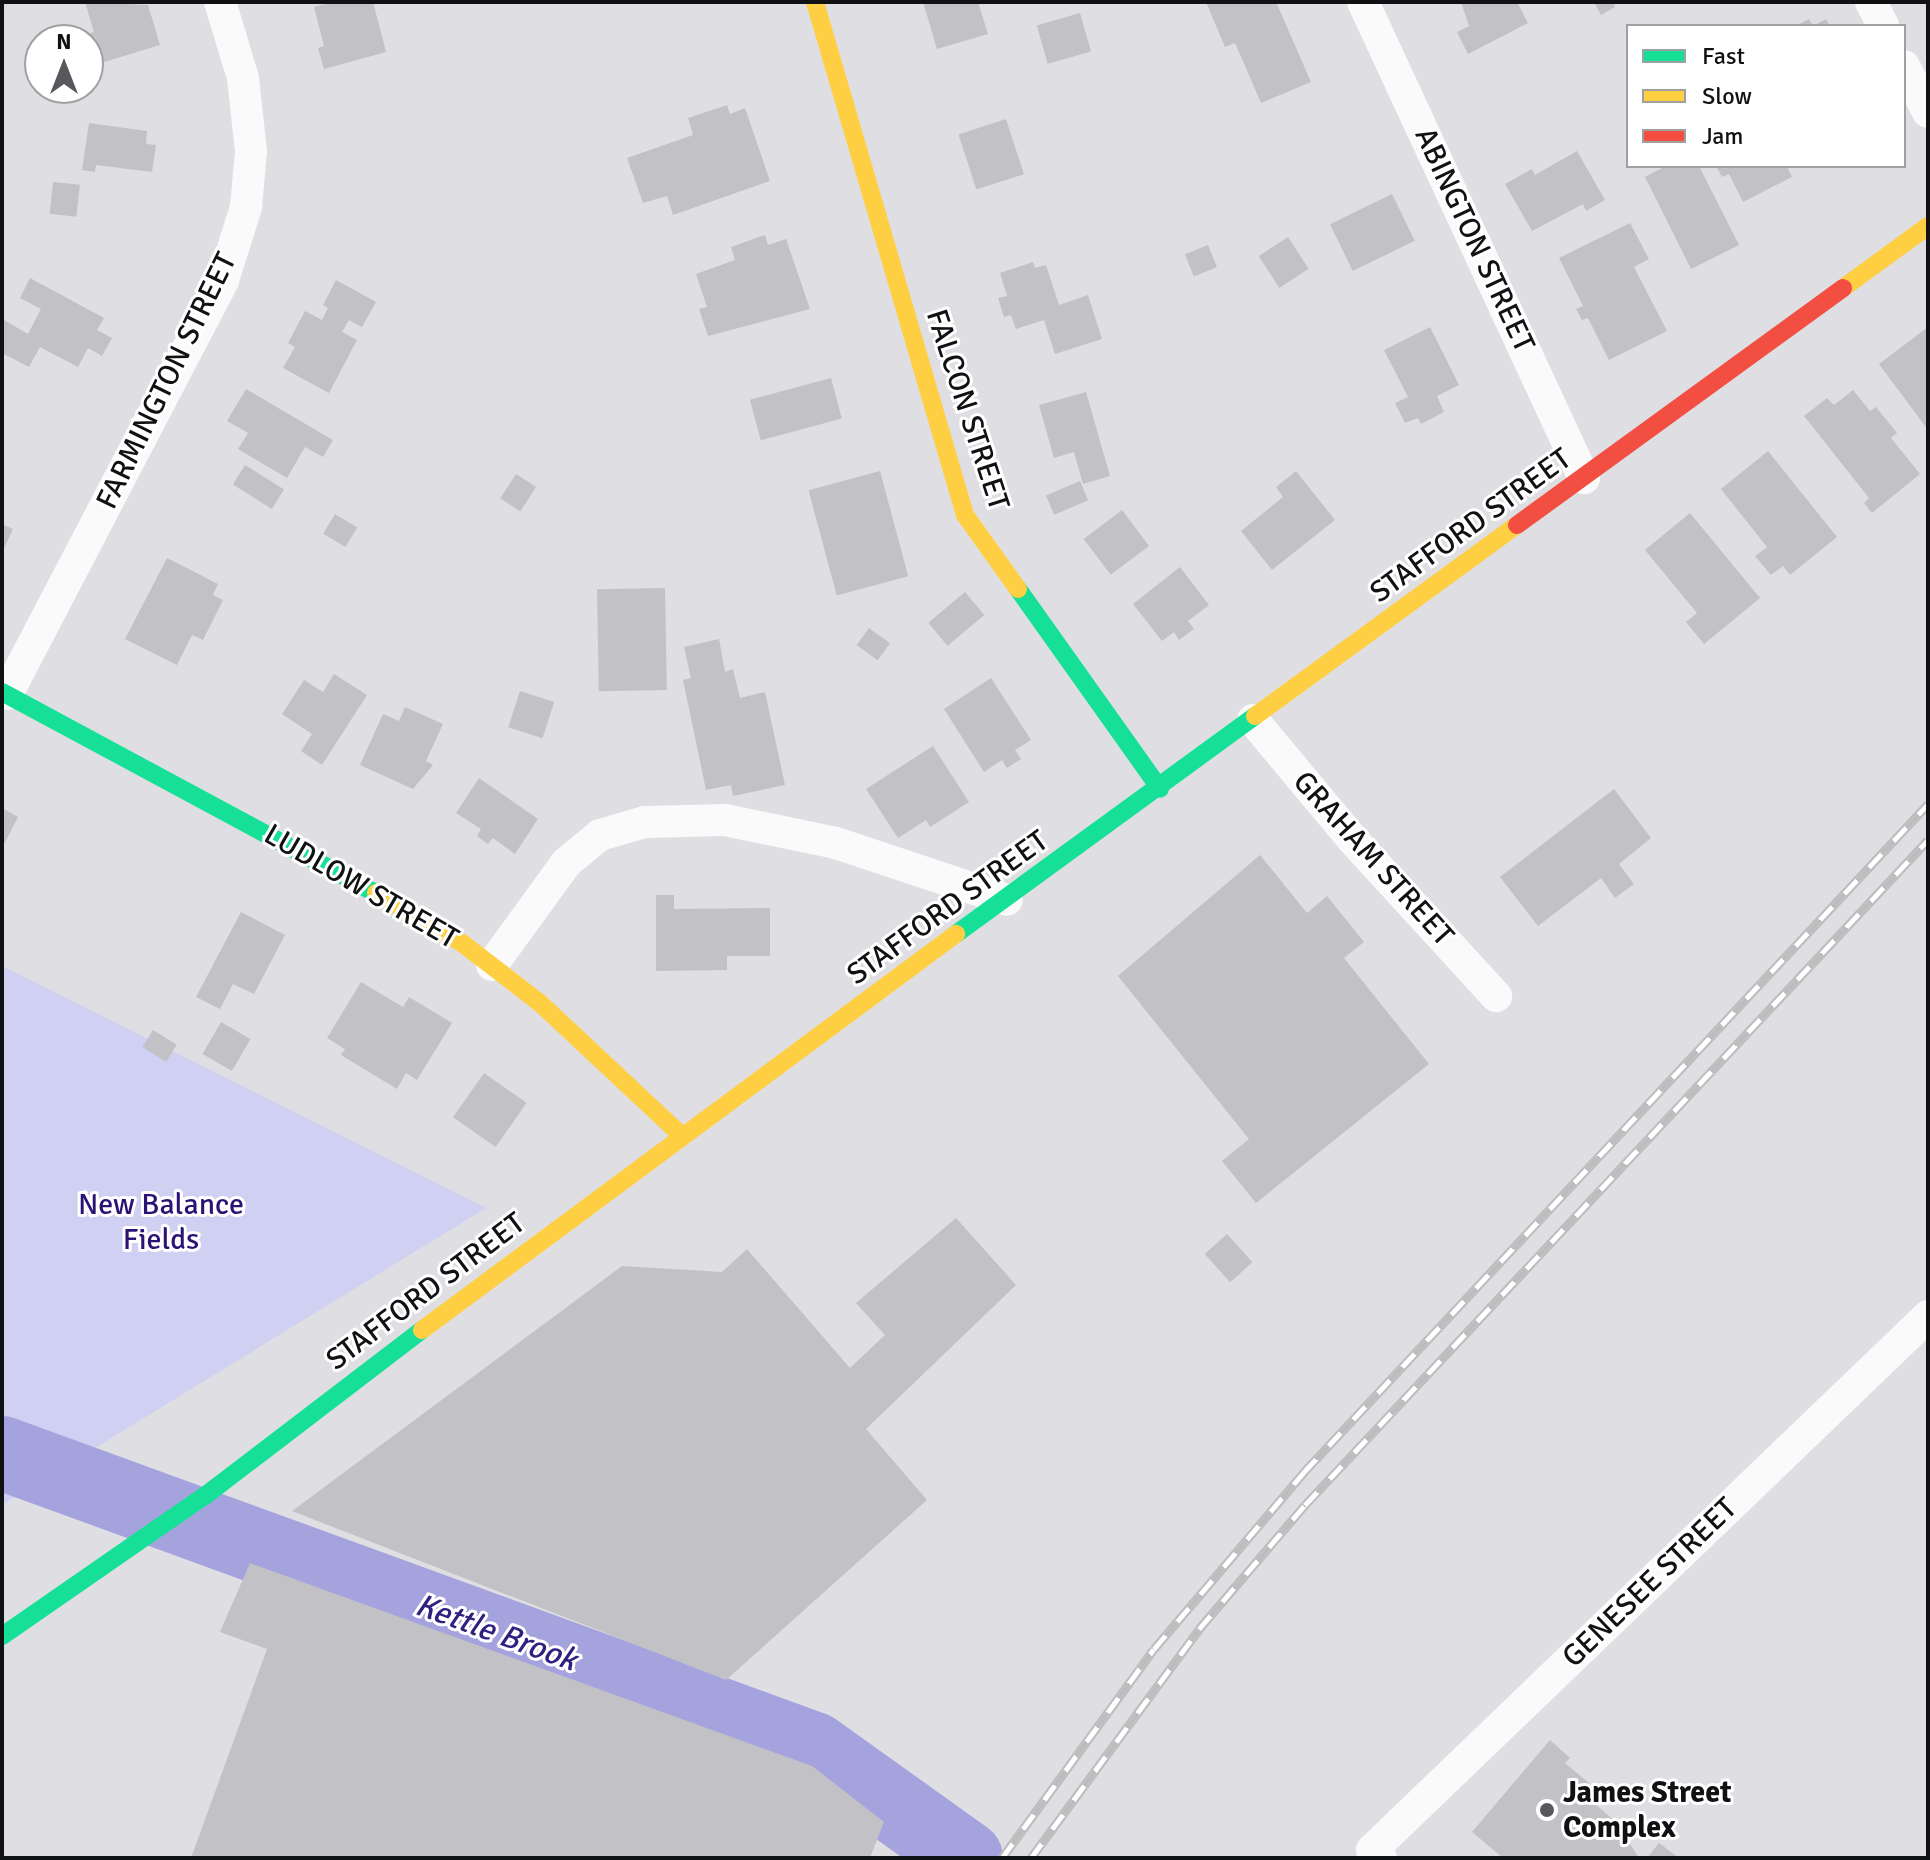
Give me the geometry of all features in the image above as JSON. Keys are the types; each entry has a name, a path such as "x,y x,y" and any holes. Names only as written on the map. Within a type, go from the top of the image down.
{"main road":[{"name":"FALCON STREET","path":"815,2 965,515 1160,789"},
{"name":"STAFFORD STREET","path":"2,1636 206,1495 682,1136 1928,226"},
{"name":"LUDLOW STREET","path":"4,693 347,876 492,965 540,1003 682,1136"}],"street":[{"name":"FARMINGTON STREET","path":"4,693 223,280 246,207 251,151 243,78 220,2"},
{"name":"ABINGTON STREET","path":"1363,2 1584,478"},
{"path":"1871,2 1882,24"},
{"path":"1906,70 1928,112"},
{"name":"GRAHAM STREET","path":"1253,720 1353,840 1496,996"},
{"path":"492,965 566,863 600,835 645,822 725,820 836,843 1007,900"},
{"name":"GENESEE STREET","path":"1376,1854 1928,1316"}],"green space":[{"name":"New Balance Fields","path":"2,966 486,1208 2,1505"}],"building":[{"path":"85,2 148,5 160,45 104,62 104,24 92,24"},
{"path":"333,2 373,2 386,52 324,69 318,48 324,46 314,7"},
{"path":"923,2 978,2 988,34 937,49"},
{"path":"1206,2 1276,2 1311,82 1261,103 1235,43 1225,47"},
{"path":"1461,2 1517,2 1528,23 1468,54 1457,32 1469,26"},
{"path":"1594,2 1613,2 1615,7 1601,15"},
{"path":"1080,13 1091,51 1048,64 1037,25"},
{"path":"727,105 730,114 745,108 770,181 673,215 667,196 643,203 627,158 693,135 688,118"},
{"path":"1006,119 1024,174 976,190 958,134"},
{"path":"89,123 147,131 146,144 156,145 152,172 96,165 95,172 82,170"},
{"path":"1577,151 1605,200 1586,211 1583,204 1532,231 1505,184 1532,169 1535,175"},
{"path":"1662,168 1700,168 1739,245 1691,269 1645,177"},
{"path":"1717,168 1788,168 1792,177 1743,202 1729,174 1722,177"},
{"path":"53,182 80,185 77,217 50,214"},
{"path":"1392,194 1415,241 1353,271 1330,224"},
{"path":"1630,223 1649,259 1634,267 1667,331 1609,360 1588,318 1582,320 1576,309 1583,306 1559,258"},
{"path":"765,235 768,245 786,239 810,309 708,336 699,309 707,307 696,274 735,260 731,247"},
{"path":"1288,237 1309,269 1279,288 1259,256"},
{"path":"1208,245 1217,267 1194,277 1185,254"},
{"path":"1033,262 1035,268 1046,265 1059,305 1088,295 1102,339 1055,354 1044,320 1016,329 1011,315 1004,317 998,298 1007,296 1000,273"},
{"path":"30,278 104,318 97,330 112,338 102,356 88,348 78,367 40,347 29,367 2,353 4,320 28,334 41,309 20,298"},
{"path":"336,280 376,302 362,327 349,320 342,332 357,340 329,393 283,368 295,347 288,343 305,311 322,320 328,308 323,305"},
{"path":"1430,327 1459,385 1437,396 1444,412 1421,424 1418,418 1405,423 1395,403 1408,397 1384,350"},
{"path":"1928,327 1928,430 1879,364"},
{"path":"831,378 842,419 761,440 750,400"},
{"path":"246,389 333,440 323,457 305,447 287,478 238,449 248,433 227,421"},
{"path":"1853,390 1870,411 1876,407 1897,433 1891,438 1920,474 1872,513 1864,503 1869,498 1804,416 1827,398 1834,405"},
{"path":"1086,392 1110,476 1083,484 1074,452 1054,458 1039,405"},
{"path":"1768,451 1837,537 1790,575 1783,566 1771,575 1755,556 1767,547 1721,489"},
{"path":"245,465 284,489 272,509 233,485"},
{"path":"880,471 908,576 837,595 809,490"},
{"path":"1296,471 1335,520 1272,570 1241,531 1283,497 1276,487"},
{"path":"516,474 536,487 520,511 500,498"},
{"path":"1080,481 1088,500 1054,515 1046,495"},
{"path":"1122,510 1149,546 1111,575 1084,539"},
{"path":"1690,513 1760,598 1704,644 1686,622 1697,613 1645,550"},
{"path":"335,514 357,527 345,547 323,534"},
{"path":"2,524 13,529 2,553"},
{"path":"167,558 218,584 213,595 223,600 203,640 192,635 177,665 125,639"},
{"path":"1180,567 1209,605 1188,621 1194,629 1179,640 1174,632 1162,641 1133,604"},
{"path":"665,588 667,690 599,691 597,589"},
{"path":"965,592 984,615 948,646 928,623"},
{"path":"869,628 890,643 878,660 857,645"},
{"path":"719,639 725,672 733,669 740,698 765,692 785,785 733,796 731,785 706,790 683,680 691,678 684,647"},
{"path":"334,674 367,695 322,765 301,751 312,734 282,714 304,680 323,692"},
{"path":"991,678 1031,740 1015,750 1021,759 1007,768 1002,760 984,772 944,709"},
{"path":"520,691 554,702 542,738 508,727"},
{"path":"405,707 443,724 426,761 433,765 413,789 360,765 383,714 399,721"},
{"path":"933,746 969,802 930,827 926,820 898,838 866,789"},
{"path":"479,778 538,819 515,854 493,838 488,844 477,836 481,829 456,813"},
{"path":"1614,789 1651,838 1619,864 1634,884 1615,898 1601,878 1538,926 1500,877"},
{"path":"2,808 18,817 2,848"},
{"path":"1260,855 1307,913 1327,896 1364,942 1344,958 1429,1064 1256,1203 1222,1161 1249,1139 1118,976"},
{"path":"656,895 674,895 674,909 770,908 770,956 727,956 727,970 656,971"},
{"path":"241,912 285,935 254,994 233,984 220,1009 196,997"},
{"path":"361,982 403,1007 409,997 452,1023 417,1080 406,1073 397,1089 341,1055 345,1049 327,1038"},
{"path":"221,1022 250,1039 232,1071 203,1054"},
{"path":"153,1030 177,1045 166,1062 142,1047"},
{"path":"484,1073 527,1103 496,1147 453,1117"},
{"path":"956,1218 1016,1285 866,1429 927,1500 726,1680 292,1511 622,1266 722,1272 747,1249 850,1368 885,1335 856,1303"},
{"path":"1227,1234 1252,1262 1230,1282 1205,1254"},
{"path":"250,1563 812,1766 884,1822 870,1858 191,1858 267,1649 220,1632"},
{"name":"James Street Complex","path":"1550,1740 1570,1758 1565,1763 1596,1789 1588,1798 1616,1822 1639,1858 1503,1858 1472,1832"},
{"name":"James Street Complex","path":"1659,1843 1679,1858 1647,1858"}],"waterway":[{"name":"Kettle Brook","path":"2,1453 814,1749 966,1858"}],"railway":[{"path":"1002,1858 1154,1649 1304,1472 1928,804"},
{"path":"1031,1858 1199,1629 1305,1505 1928,840"}],"traffic: fast":[{"path":"1018,589 1160,789"},
{"path":"2,692 376,893"},
{"path":"956,934 1255,716"},
{"path":"2,1636 206,1495 422,1330"}],"traffic: slow":[{"path":"815,2 965,515 1018,589"},
{"path":"1843,288 1928,226"},
{"path":"1255,716 1517,525"},
{"path":"376,893 462,943 540,1003 682,1136"},
{"path":"422,1330 956,934"}],"traffic: jam":[{"path":"1517,525 1843,288"}],"place":[{"name":"James Street Complex","path":"1547,1810"}]}
